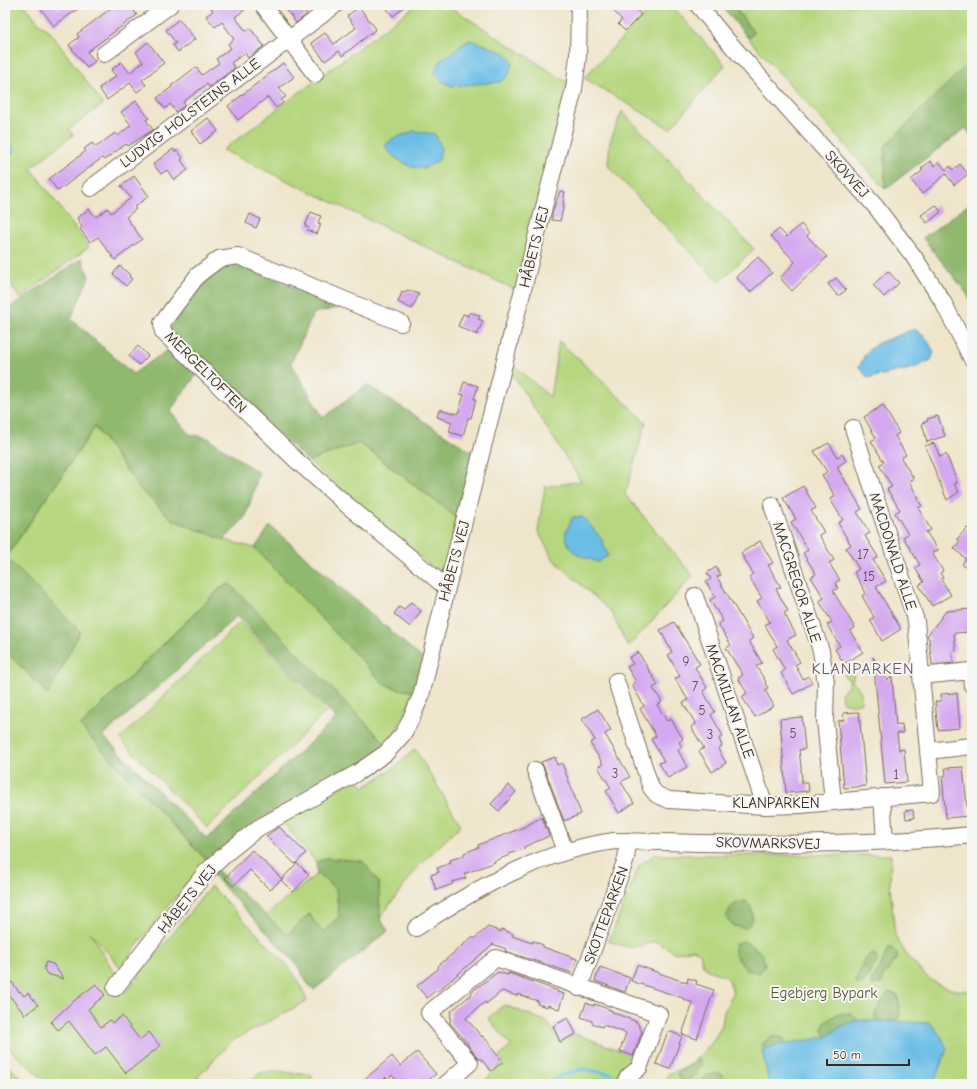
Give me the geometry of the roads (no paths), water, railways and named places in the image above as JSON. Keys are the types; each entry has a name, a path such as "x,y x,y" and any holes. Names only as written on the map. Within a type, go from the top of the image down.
{"street":[{"path":"104,54 170,5"},
{"path":"263,5 315,74"},
{"name":"LUDVIG HOLSTEINS ALLE","path":"91,188 335,5"},
{"name":"HÅBETS VEJ","path":"115,988 206,872 229,851 258,828 357,773 386,753 398,740 409,723 421,696 574,89 578,56 579,5"},
{"name":"SKOVVEJ","path":"698,5 725,38 876,207 914,257 943,302 972,359"},
{"name":"MERGELTOFTEN","path":"401,323 238,256 219,259 198,275 162,324 163,332 296,460 347,505 447,588"},
{"name":"MACDONALD ALLE","path":"853,428 916,621 932,793"},
{"name":"MACGREGOR ALLE","path":"772,505 820,651 826,683 825,720 833,802"},
{"name":"MACMILLAN ALLE","path":"695,596 765,806"},
{"path":"921,676 971,671 972,685"},
{"name":"KLANPARKEN","path":"616,681 651,788 657,795 669,800 765,806 800,805 932,793"},
{"path":"928,751 972,746"},
{"path":"535,770 565,851"},
{"path":"882,797 886,842"},
{"name":"SKOVMARKSVEJ","path":"416,928 450,904 514,871 565,851 593,844 614,841 829,844 972,836"},
{"name":"SKOTTEPARKEN","path":"579,988 626,859 628,842"},
{"path":"446,1084 470,1063 429,1014 496,958 579,988 659,1014 639,1068 627,1078 624,1084"}],"water":[{"path":"5,29 10,43 5,53"},
{"path":"469,40 505,53 513,62 508,76 499,82 452,86 442,81 434,73 442,59"},
{"path":"415,131 435,134 441,147 439,160 425,168 411,167 393,156 386,149 386,144 394,138"},
{"path":"5,137 15,150 7,157 5,154"},
{"path":"915,329 926,338 934,352 931,360 914,368 868,378 859,367 866,353 876,344"},
{"path":"573,517 583,517 601,538 608,556 597,562 579,555 572,550 569,546 565,533"},
{"path":"858,1020 930,1023 941,1036 947,1049 936,1077 929,1084 769,1084 762,1050 776,1045 826,1037 840,1027"}],"waterway":[{"path":"549,1084 562,1075 583,1069 611,1074"}],"district":[{"name":"KLANPARKEN","path":"863,668"}],"park label":[{"name":"Egebjerg Bypark","path":"824,993"}]}
